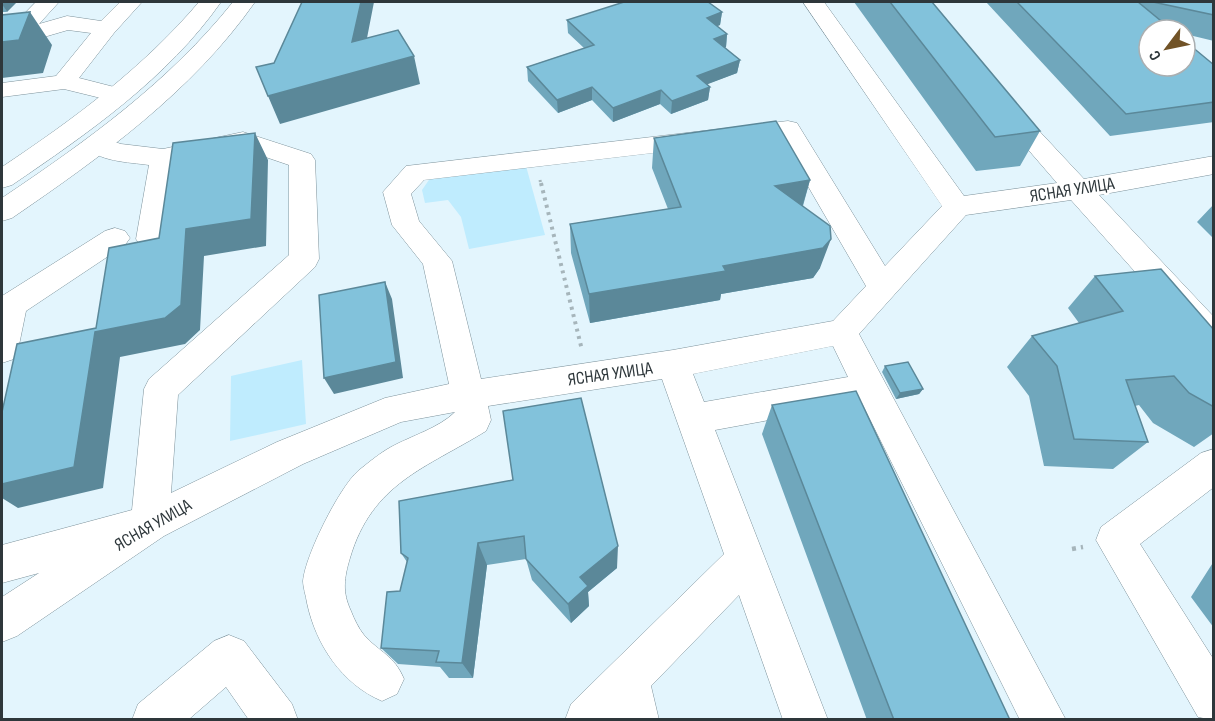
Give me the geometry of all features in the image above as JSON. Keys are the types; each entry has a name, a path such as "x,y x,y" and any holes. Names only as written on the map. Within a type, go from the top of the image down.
{"street":[{"path":"10,33 48,2"},
{"path":"67,23 86,2"},
{"path":"64,81 106,28 132,2"},
{"path":"2,179 78,126 117,95 179,38 210,2"},
{"path":"2,211 97,144 185,69 213,41 244,2"},
{"path":"814,2 957,207 842,332 1044,720"},
{"path":"10,33 44,30 67,23 106,28"},
{"path":"2,90 64,81 117,95"},
{"path":"993,95 1214,339"},
{"path":"382,679 349,650 331,617 323,581 334,546 350,510 370,484 403,459 474,420 437,261 406,225 397,192 416,172 788,129 884,288"},
{"path":"2,564 150,523 161,388 304,259 302,160 243,140 163,158 117,152 97,144"},
{"path":"151,239 163,158"},
{"name":"ЯСНАЯ УЛИЦА","path":"957,207 1079,189 1214,165"},
{"path":"2,350 12,305 115,238"},
{"name":"ЯСНАЯ УЛИЦА","path":"2,621 150,523 290,453 397,408 673,364 842,332"},
{"path":"673,364 806,720"},
{"path":"693,418 871,387"},
{"path":"1213,466 1115,540 1214,701"},
{"path":"587,720 632,700 746,560"},
{"path":"154,720 229,656 276,720"}],"path":[{"path":"535,158 589,377"}],"shaded area":[{"path":"526,166 545,235 469,249 461,217 448,200 425,203 422,190 431,177"},
{"path":"302,360 306,424 230,441 231,376"}],"building":[{"path":"302,2 361,2 352,42 398,30 414,56 268,96 256,67 274,63"},
{"path":"624,2 708,2 722,12 707,18 727,34 714,39 740,60 697,76 710,87 672,101 661,90 613,108 592,87 557,100 527,67 594,45 567,20"},
{"path":"890,2 932,2 1040,131 995,137"},
{"path":"1017,2 1138,2 1157,18 1137,18 1137,78 1197,78 1197,51 1214,65 1214,102 1126,114"},
{"path":"1153,2 1214,2 1214,15"},
{"path":"30,12 19,40 2,42 2,15"},
{"path":"776,121 810,180 775,186 830,226 831,239 823,248 723,266 726,271 589,294 570,224 681,207 654,138"},
{"path":"255,133 251,219 186,229 181,305 165,318 95,332 74,467 2,484 2,412 17,344 96,328 109,248 159,238 173,143"},
{"path":"1161,269 1214,330 1214,407 1189,393 1174,376 1126,380 1148,442 1074,439 1057,366 1032,336 1123,311 1095,276"},
{"path":"385,282 396,362 324,378 319,295"},
{"path":"908,362 923,389 900,393 885,366"},
{"path":"856,391 1010,720 894,720 772,405"},
{"path":"581,398 618,546 580,577 588,586 568,604 526,559 524,536 478,543 462,663 436,662 439,651 381,648 387,592 400,591 408,558 401,553 399,501 513,480 503,411"}]}
